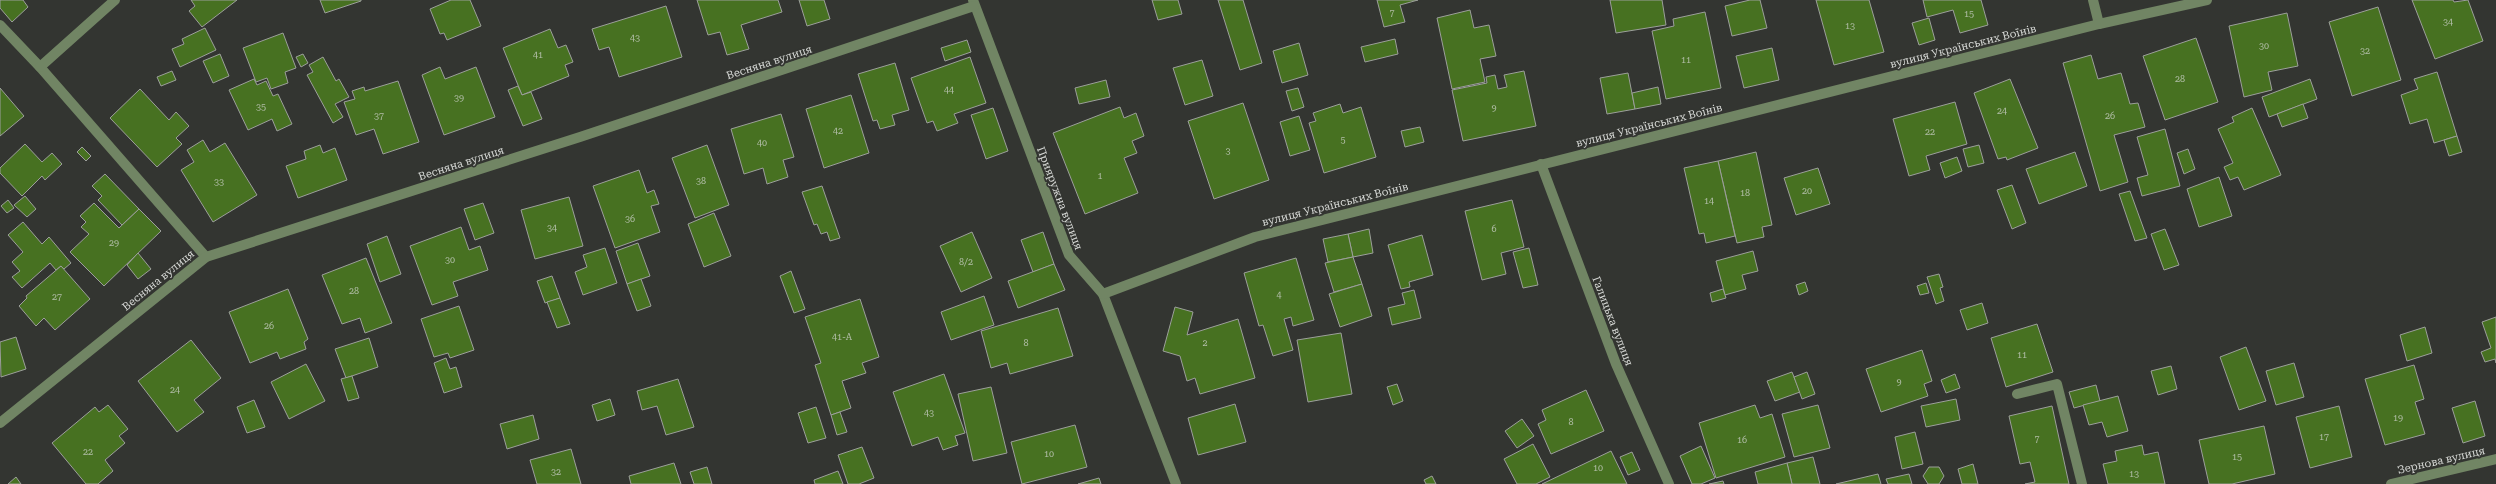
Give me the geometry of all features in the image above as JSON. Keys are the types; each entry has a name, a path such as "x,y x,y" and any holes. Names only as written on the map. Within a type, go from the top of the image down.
{"street":[{"path":"40,67 115,0"},
{"path":"2093,0 2099,24"},
{"name":"вулиця Українських Воїнів","path":"1103,294 1255,237 2099,24 2207,0"},
{"name":"Весняна вулиця","path":"0,423 206,257 580,137 974,3"},
{"name":"Прияружна вулиця","path":"974,3 1069,255 1103,294 1176,484"},
{"path":"0,25 40,67 206,257"},
{"name":"Галицька вулиця","path":"1541,164 1616,364 1669,484"},
{"path":"2017,394 2057,384 2082,484"},
{"name":"Зернова вулиця","path":"2392,484 2496,459"}],"building":[{"path":"0,0 23,0 28,7 12,22 0,8"},
{"path":"191,0 237,0 202,27 189,11 195,6"},
{"path":"320,0 361,0 361,1 325,13"},
{"path":"451,0 470,0 481,26 447,40 444,33 440,34 430,9"},
{"path":"697,0 778,0 782,12 741,25 749,49 727,55 720,32 708,35"},
{"path":"799,0 824,0 830,19 807,26"},
{"path":"1152,0 1178,0 1182,14 1158,20"},
{"path":"1218,0 1243,0 1262,63 1240,70"},
{"path":"1377,0 1418,0 1400,5 1405,22 1384,27"},
{"path":"1610,0 1662,0 1666,25 1616,33"},
{"path":"1750,0 1760,0 1767,28 1732,36 1725,6"},
{"path":"1816,0 1869,0 1884,52 1834,65"},
{"path":"1923,0 1981,0 1988,25 1960,33 1953,10 1927,17"},
{"path":"2412,0 2453,0 2454,2 2468,0 2483,41 2435,59"},
{"path":"666,6 682,57 619,77 609,47 599,50 592,29"},
{"path":"2378,7 2401,80 2352,96 2329,22"},
{"path":"1470,10 1474,28 1489,25 1496,56 1480,59 1485,82 1452,89 1437,18"},
{"path":"1705,12 1721,88 1666,99 1652,31 1674,26 1673,19"},
{"path":"2287,13 2298,66 2268,72 2272,90 2244,97 2229,26"},
{"path":"1929,18 1935,40 1919,45 1912,23"},
{"path":"205,28 216,50 180,67 172,49 184,44 182,39"},
{"path":"550,29 558,48 566,45 573,62 565,65 569,76 522,95 503,48"},
{"path":"283,33 296,68 285,72 288,83 271,89 267,78 256,82 243,48"},
{"path":"2196,38 2218,102 2165,120 2143,56"},
{"path":"1395,39 1398,54 1365,62 1361,47"},
{"path":"967,40 971,52 945,61 941,48"},
{"path":"1299,43 1308,75 1282,83 1273,51"},
{"path":"1772,48 1779,80 1744,88 1736,56"},
{"path":"220,54 229,76 213,83 203,61"},
{"path":"303,54 308,63 301,67 296,57"},
{"path":"2091,55 2098,79 2121,73 2130,104 2138,103 2145,127 2114,135 2128,182 2100,191 2063,63"},
{"path":"323,57 336,81 339,79 349,97 335,104 343,117 333,123 307,75 313,72 309,65"},
{"path":"970,57 986,103 954,114 958,123 937,131 933,121 927,123 911,78"},
{"path":"1202,60 1213,96 1185,105 1173,68"},
{"path":"895,63 909,110 892,115 895,125 880,129 877,120 873,121 858,74"},
{"path":"440,67 445,79 476,67 495,117 444,135 422,75"},
{"path":"172,71 176,80 161,86 157,77"},
{"path":"1524,71 1536,126 1463,141 1452,90 1487,83 1486,77 1495,75 1498,89 1507,87 1504,75"},
{"path":"2437,72 2457,136 2434,143 2427,119 2410,124 2401,95 2418,89 2414,79"},
{"path":"1628,73 1635,109 1607,114 1600,78"},
{"path":"254,79 257,85 266,81 273,96 278,94 292,124 277,131 272,119 248,130 229,90"},
{"path":"2010,79 2038,148 2007,160 2006,157 1998,159 1974,93"},
{"path":"2310,79 2317,99 2269,117 2262,97"},
{"path":"1106,80 1110,97 1079,104 1075,88"},
{"path":"398,81 419,142 383,154 374,129 356,135 344,102 355,99 352,91 364,87 365,91"},
{"path":"518,86 522,95 531,92 542,119 523,126 508,90"},
{"path":"1658,87 1661,104 1635,109 1632,93"},
{"path":"0,88 24,116 0,136"},
{"path":"1298,88 1304,107 1292,111 1286,91"},
{"path":"140,89 169,120 176,112 189,126 176,138 182,144 157,167 110,118"},
{"path":"851,95 869,153 824,168 806,109"},
{"path":"1955,102 1967,144 1926,156 1930,170 1909,176 1893,119"},
{"path":"1243,103 1269,180 1214,199 1188,121"},
{"path":"1340,104 1343,113 1361,107 1376,157 1324,173 1309,123 1316,121 1313,113"},
{"path":"2303,104 2308,118 2282,127 2277,114"},
{"path":"1120,107 1124,118 1136,113 1144,136 1132,141 1137,153 1124,158 1138,193 1085,214 1053,133"},
{"path":"993,108 1008,151 986,159 971,115"},
{"path":"2252,108 2281,175 2244,190 2238,177 2230,180 2224,167 2233,163 2218,129 2234,122 2232,117"},
{"path":"781,114 794,157 783,160 788,177 767,184 763,168 744,174 731,129"},
{"path":"1299,116 1310,150 1290,156 1280,122"},
{"path":"1420,127 1424,142 1405,147 1401,131"},
{"path":"2165,129 2180,186 2142,196 2137,178 2148,175 2137,137"},
{"path":"2457,136 2462,152 2449,156 2444,140"},
{"path":"203,140 210,152 225,143 257,195 213,222 181,170 194,162 187,150"},
{"path":"25,144 42,162 52,153 62,164 45,180 42,176 22,196 0,173 0,168"},
{"path":"320,145 323,153 335,148 347,180 298,198 286,166 306,159 304,151"},
{"path":"707,145 729,205 695,218 672,158"},
{"path":"1979,145 1984,163 1968,167 1963,149"},
{"path":"82,147 91,156 86,161 77,152"},
{"path":"2188,149 2195,169 2184,174 2177,153"},
{"path":"1756,152 1772,225 1762,227 1764,237 1737,243 1718,161"},
{"path":"2075,152 2087,186 2039,204 2026,169"},
{"path":"1957,157 1962,171 1945,178 1940,163"},
{"path":"1718,161 1735,236 1706,243 1704,233 1699,234 1684,168"},
{"path":"1818,168 1830,204 1796,215 1784,178"},
{"path":"639,170 647,193 654,190 659,204 651,206 660,232 615,248 593,186"},
{"path":"105,174 139,209 122,225 98,200 102,196 92,186"},
{"path":"2219,177 2232,216 2199,227 2187,189"},
{"path":"2012,185 2026,223 2012,229 1997,190"},
{"path":"822,186 840,238 830,241 827,232 821,234 817,224 814,225 802,192"},
{"path":"2130,191 2147,238 2135,241 2119,194"},
{"path":"25,196 36,209 27,217 14,205"},
{"path":"569,197 583,246 535,259 521,210"},
{"path":"8,200 14,208 7,213 1,206"},
{"path":"1512,200 1524,247 1501,253 1506,274 1482,280 1465,211"},
{"path":"94,203 119,228 139,209 161,231 104,286 70,252 89,234 81,227 86,222 80,216"},
{"path":"483,203 494,233 475,240 464,209"},
{"path":"714,213 731,256 704,267 688,224"},
{"path":"23,222 42,244 49,237 71,263 64,269 61,266 56,270 50,263 22,288 12,277 20,271 12,262 23,252 8,235"},
{"path":"461,227 469,250 480,246 488,270 453,282 458,296 432,305 410,246"},
{"path":"1369,229 1373,253 1353,257 1348,234"},
{"path":"2165,229 2179,265 2164,270 2151,234"},
{"path":"972,232 992,278 961,292 940,246"},
{"path":"1043,232 1054,264 1033,272 1021,240"},
{"path":"1348,234 1353,257 1328,262 1323,239"},
{"path":"1422,235 1433,275 1409,282 1410,287 1401,289 1388,245"},
{"path":"387,236 401,274 380,282 367,244"},
{"path":"638,243 650,276 627,284 616,251"},
{"path":"605,248 617,283 583,295 575,272 587,267 583,255"},
{"path":"1529,248 1538,285 1523,288 1513,252"},
{"path":"1753,251 1758,271 1742,275 1746,289 1725,295 1716,261"},
{"path":"138,253 151,269 138,279 127,265"},
{"path":"1353,257 1362,284 1334,292 1325,263"},
{"path":"366,258 392,323 365,333 360,318 342,324 322,275"},
{"path":"1296,258 1314,320 1293,326 1291,317 1284,319 1293,350 1273,356 1263,325 1259,326 1244,273"},
{"path":"1054,264 1065,290 1018,308 1008,281"},
{"path":"61,266 90,299 55,330 44,318 36,326 19,306 27,298 26,296"},
{"path":"791,271 805,309 794,313 780,276"},
{"path":"1939,274 1943,287 1940,288 1944,301 1936,304 1927,277"},
{"path":"552,276 560,298 545,303 537,281"},
{"path":"641,279 651,306 637,311 627,284"},
{"path":"1805,282 1808,291 1799,295 1796,285"},
{"path":"1926,283 1929,293 1920,295 1917,286"},
{"path":"1362,284 1372,316 1340,327 1329,294"},
{"path":"288,289 308,339 304,342 306,349 280,359 277,352 250,363 229,312"},
{"path":"1723,289 1726,298 1712,302 1710,293"},
{"path":"1414,290 1421,318 1392,325 1388,308 1405,304 1402,293"},
{"path":"984,296 994,325 951,340 941,312"},
{"path":"560,298 570,324 557,328 547,302"},
{"path":"860,299 879,357 862,363 866,373 842,381 851,408 831,415 815,365 821,363 805,317"},
{"path":"1982,303 1988,323 1967,330 1960,310"},
{"path":"459,306 474,350 450,358 448,353 434,357 421,319"},
{"path":"1175,307 1193,312 1187,335 1238,319 1255,378 1200,394 1195,378 1187,381 1180,356 1163,351"},
{"path":"1058,308 1073,356 1010,374 1007,363 991,368 981,331"},
{"path":"2496,317 2496,363 2495,359 2485,362 2481,352 2491,348 2482,322"},
{"path":"2037,324 2053,372 2006,387 1991,338"},
{"path":"2425,327 2432,353 2407,361 2400,335"},
{"path":"1341,333 1352,394 1308,402 1297,340"},
{"path":"16,337 26,369 1,377 0,342"},
{"path":"369,338 378,367 346,378 335,349"},
{"path":"191,340 221,378 194,400 204,412 177,432 138,381"},
{"path":"2246,347 2266,401 2239,410 2220,357"},
{"path":"1922,350 1932,381 1924,384 1928,396 1881,412 1866,369"},
{"path":"446,358 450,369 456,367 462,387 444,393 434,363"},
{"path":"2294,363 2304,397 2276,405 2266,371"},
{"path":"306,364 325,401 289,419 271,382"},
{"path":"2414,365 2424,399 2415,402 2425,434 2385,445 2365,379"},
{"path":"2171,366 2177,389 2158,395 2151,371"},
{"path":"1792,372 1800,392 1775,401 1767,381"},
{"path":"1807,372 1815,394 1802,399 1794,377"},
{"path":"944,374 965,433 955,436 958,445 943,450 938,437 912,446 893,392"},
{"path":"1955,374 1960,388 1946,393 1941,380"},
{"path":"352,376 359,398 348,401 341,379"},
{"path":"678,379 694,427 666,435 657,406 642,410 637,391"},
{"path":"1397,384 1403,401 1393,405 1387,387"},
{"path":"2096,385 2100,401 2074,408 2069,392"},
{"path":"991,387 1007,453 973,461 958,394"},
{"path":"1586,390 1604,431 1551,454 1538,424 1546,420 1542,410"},
{"path":"2118,396 2128,431 2107,437 2102,422 2089,425 2083,405"},
{"path":"610,399 615,415 597,421 592,405"},
{"path":"1956,399 1960,420 1926,427 1921,406"},
{"path":"254,400 265,427 247,433 237,407"},
{"path":"2475,401 2485,436 2463,443 2452,408"},
{"path":"1235,404 1246,442 1198,455 1188,418"},
{"path":"108,405 128,429 119,436 125,443 105,460 113,471 98,484 86,484 52,443 95,407 99,412"},
{"path":"1755,405 1760,418 1772,414 1785,457 1716,478 1699,423"},
{"path":"1818,405 1830,448 1794,457 1782,414"},
{"path":"2052,406 2069,484 2025,484 2035,482 2030,462 2020,464 2009,416"},
{"path":"2339,406 2352,457 2310,468 2296,417"},
{"path":"816,407 826,438 808,443 798,413"},
{"path":"840,412 847,432 837,435 831,415"},
{"path":"533,415 539,439 507,449 500,424"},
{"path":"1522,419 1534,436 1517,448 1505,431"},
{"path":"1075,425 1087,467 1022,484 1011,442"},
{"path":"2264,426 2275,474 2232,484 2209,484 2199,440"},
{"path":"1915,432 1923,464 1902,469 1895,437"},
{"path":"1533,444 1550,477 1536,484 1517,484 1504,459"},
{"path":"2142,445 2144,455 2158,452 2165,484 2108,484 2103,464 2117,461 2115,451"},
{"path":"1701,446 1715,478 1701,484 1692,484 1680,456"},
{"path":"862,447 874,478 859,484 848,484 838,455"},
{"path":"571,449 581,484 537,484 530,460"},
{"path":"1611,451 1627,484 1542,484"},
{"path":"1632,452 1640,470 1628,475 1620,457"},
{"path":"1813,457 1820,484 1792,484 1787,463"},
{"path":"674,463 681,484 631,484 629,476"},
{"path":"1787,463 1792,484 1758,484 1755,472"},
{"path":"1973,464 1978,484 1962,484 1958,469"},
{"path":"707,467 712,484 694,484 690,472"},
{"path":"1929,467 1939,467 1944,476 1939,484 1928,484 1923,476"},
{"path":"838,471 843,484 815,484 814,480"},
{"path":"1878,474 1881,484 1836,484"},
{"path":"1909,474 1912,484 1888,484 1886,479"},
{"path":"1432,476 1436,484 1426,484 1424,480"},
{"path":"16,477 21,484 8,484"},
{"path":"1099,478 1101,484 1078,484"},
{"path":"1723,481 1724,484 1709,484"}]}
